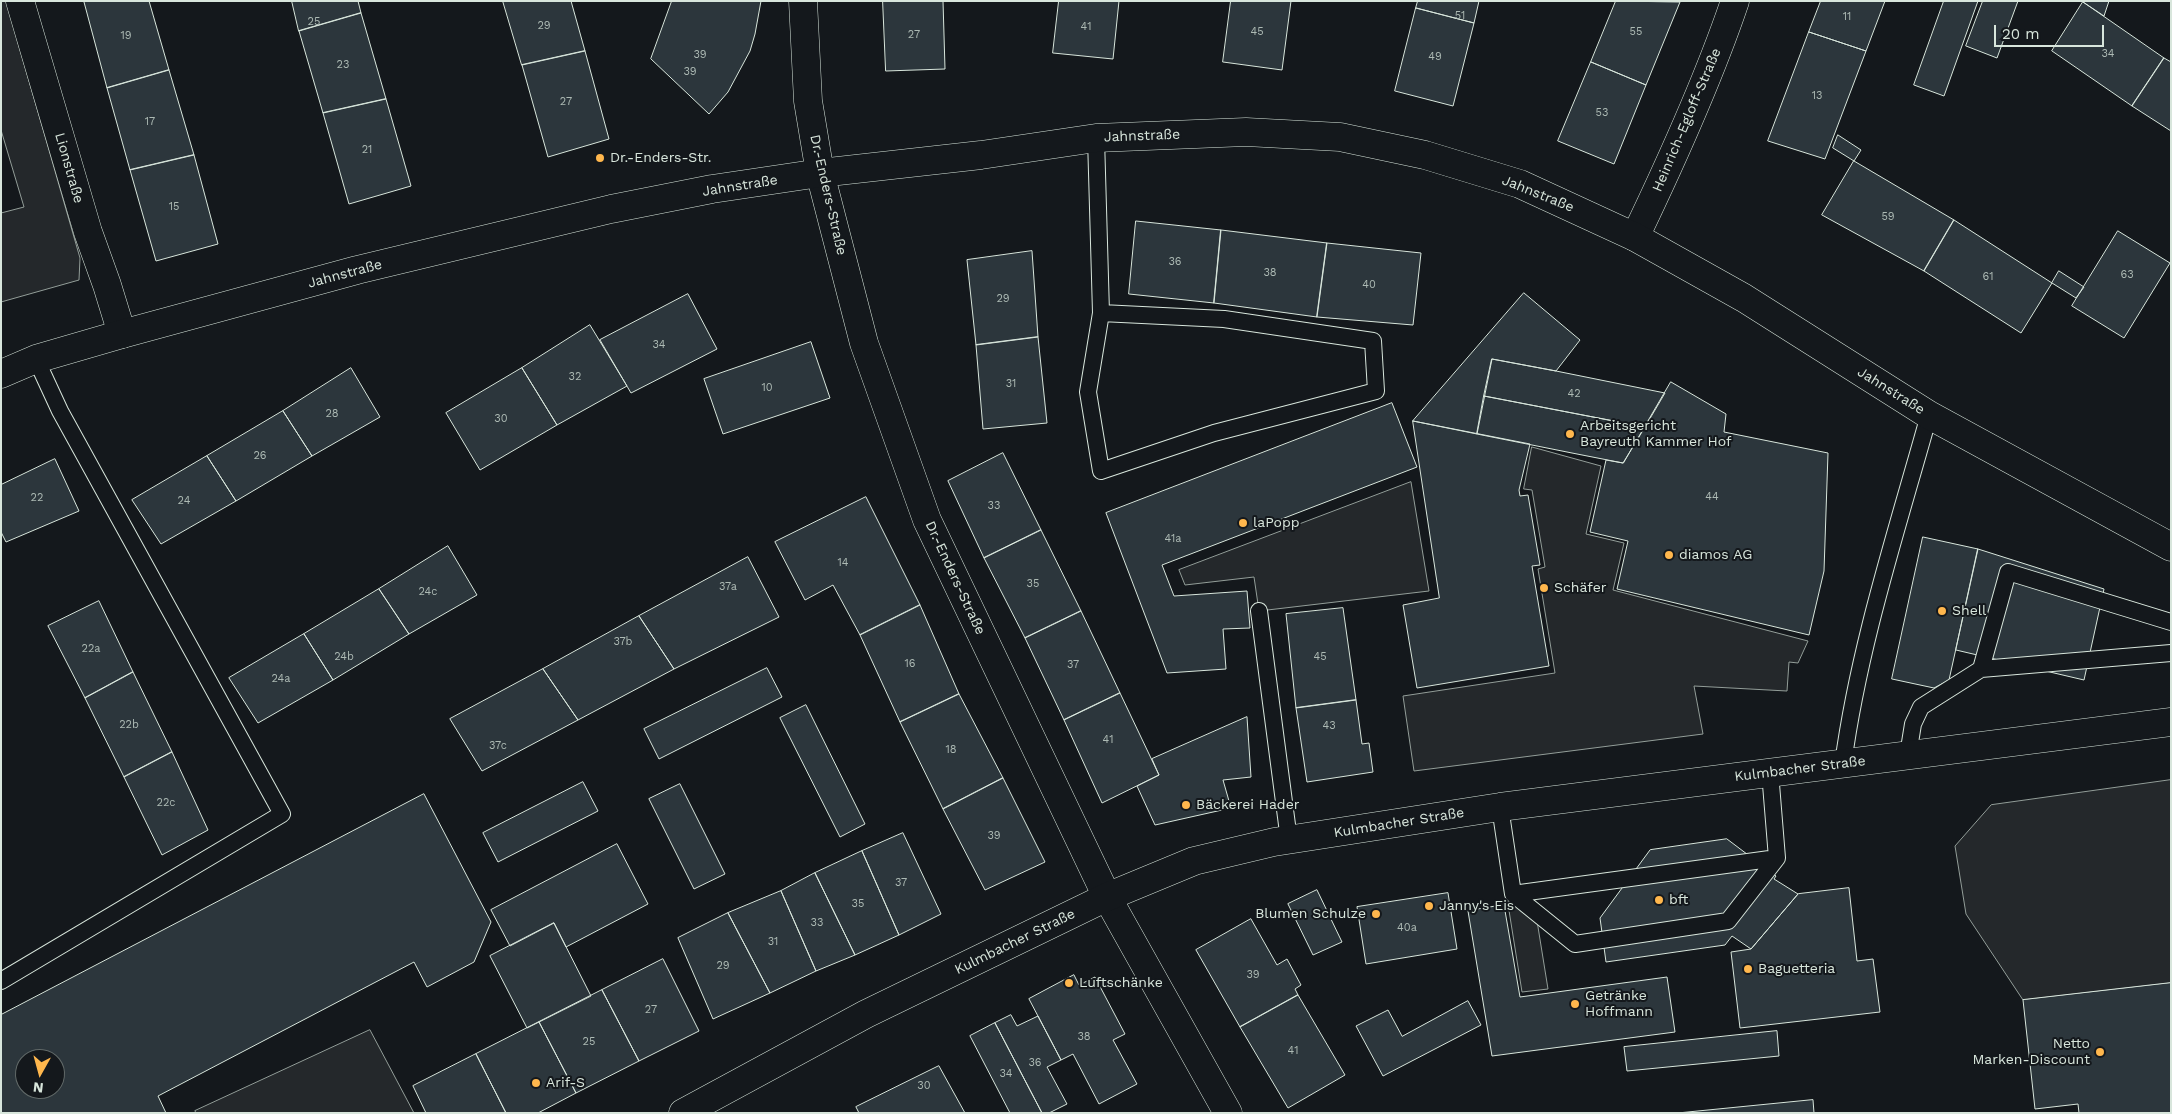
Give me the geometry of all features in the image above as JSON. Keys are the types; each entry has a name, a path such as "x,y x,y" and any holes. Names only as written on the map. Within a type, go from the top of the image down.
{"main road":[{"name":"Lionstraße","path":"20,1 88,232 122,334"},
{"name":"Dr.-Enders-Straße","path":"803,1 808,101 820,173 864,342 927,520 1108,897 1228,1113"},
{"name":"Heinrich-Egloff-Straße","path":"1635,237 1723,37 1735,1"},
{"name":"Jahnstraße","path":"1,374 36,360 122,334 357,270 611,209 712,189 820,173 982,155 1096,138 1246,132 1340,137 1426,155 1520,184 1635,237 1744,298 1929,415 2171,547"},
{"name":"Jahnstraße","path":"1,365 36,360"},
{"path":"2080,498 2171,539"},
{"name":"Kulmbacher Straße","path":"683,1113 866,1014 1108,897 1194,861 1289,840 1500,807 2171,722"}],"lane":[{"path":"1096,138 1101,313 1088,392 1101,470 1214,433 1376,391 1373,342 1224,320 1101,313"},
{"path":"1,981 282,814 60,411 36,360"},
{"path":"1843,764 1858,677 1872,620 1929,415"},
{"path":"1982,669 2008,572 2171,622"},
{"path":"1259,612 1289,840"},
{"path":"1908,755 1913,724 1922,707 1982,669 2171,654"},
{"path":"1500,807 1513,894 1575,944 1728,921 1777,858 1770,772"},
{"path":"1513,894 1777,858"}],"shaded area":[{"path":"1,1 6,1 80,258 79,280 1,302 1,213 24,207 1,130"},
{"path":"1532,447 1601,466 1586,534 1624,543 1613,590 1808,641 1798,663 1789,662 1787,691 1694,686 1703,734 1414,771 1403,696 1555,673 1538,569 1545,567 1532,490 1524,489"},
{"path":"1411,482 1429,591 1259,611 1254,577 1185,585 1179,570"},
{"path":"2171,780 2171,983 2023,1000 1966,914 1955,846 1991,805"},
{"path":"1533,896 1548,989 1522,992 1507,898"},
{"path":"370,1030 414,1113 196,1113 195,1111"}],"building":[{"path":"149,1 169,70 107,88 84,2"},
{"path":"292,1 358,1 361,13 299,31"},
{"path":"503,1 571,1 585,51 522,65"},
{"path":"672,1 761,1 750,51 728,92 709,114 651,59"},
{"path":"883,1 943,1 945,69 886,71"},
{"path":"1059,1 1119,1 1113,59 1053,53"},
{"path":"1231,1 1291,1 1282,70 1223,62"},
{"path":"1418,1 1479,1 1474,23 1416,8"},
{"path":"1616,1 1680,2 1646,85 1591,62"},
{"path":"1821,1 1885,1 1866,51 1809,32"},
{"path":"1944,1 1978,1 1944,96 1914,85"},
{"path":"1983,1 2018,1 1997,58 1966,46"},
{"path":"2083,1 2109,1 2104,16"},
{"path":"2083,2 2164,58 2132,106 2052,51"},
{"path":"1416,8 1474,23 1453,106 1395,91"},
{"path":"361,13 386,99 323,113 299,31"},
{"path":"1809,32 1866,51 1825,159 1768,141"},
{"path":"585,51 609,139 548,157 522,65"},
{"path":"2164,58 2171,62 2171,131 2132,106"},
{"path":"1591,62 1646,85 1614,164 1558,141"},
{"path":"169,70 194,155 130,170 107,88"},
{"path":"386,99 411,186 349,204 323,113"},
{"path":"1838,135 1861,150 1854,161 1833,148"},
{"path":"194,155 218,244 156,261 130,170"},
{"path":"1854,161 1954,220 1924,271 1822,215"},
{"path":"1954,220 2052,283 2021,333 1924,271"},
{"path":"1136,221 1221,230 1214,303 1129,294"},
{"path":"1221,230 1327,243 1317,317 1214,303"},
{"path":"2118,231 2170,263 2124,338 2072,306"},
{"path":"1327,243 1421,253 1413,325 1317,317"},
{"path":"1032,251 1038,337 976,345 967,260"},
{"path":"2059,271 2084,287 2076,298 2052,283"},
{"path":"1524,293 1580,340 1556,371 1492,359 1477,434 1413,421"},
{"path":"688,294 717,349 631,393 600,340"},
{"path":"590,325 627,386 557,425 522,368"},
{"path":"1038,337 1047,423 983,429 976,345"},
{"path":"811,342 830,398 723,434 704,379"},
{"path":"1492,359 1665,393 1645,427 1484,396"},
{"path":"351,368 380,417 312,456 283,411"},
{"path":"522,368 557,425 480,470 446,413"},
{"path":"1671,382 1726,414 1724,432 1828,453 1824,571 1809,635 1617,589 1628,541 1590,532 1606,460 1623,463"},
{"path":"1484,396 1645,427 1623,463 1477,434"},
{"path":"1392,403 1417,467 1162,565 1174,596 1247,591 1250,628 1223,629 1226,669 1167,673 1106,513"},
{"path":"283,411 312,456 236,501 207,456"},
{"path":"1413,421 1530,444 1519,490 1520,496 1528,495 1540,565 1532,566 1549,666 1417,688 1403,605 1439,598"},
{"path":"1003,453 1041,530 984,558 948,481"},
{"path":"207,456 236,501 161,544 132,500"},
{"path":"55,459 79,511 6,542 1,532 1,485"},
{"path":"866,497 920,605 860,635 833,585 805,600 775,542"},
{"path":"1041,530 1081,611 1025,638 984,558"},
{"path":"1923,537 1978,549 1949,680 1934,688 1892,679"},
{"path":"448,546 477,595 409,634 379,589"},
{"path":"1978,549 2104,589 2084,680 1956,650"},
{"path":"748,557 779,617 674,669 639,616"},
{"path":"379,589 409,634 333,680 304,634"},
{"path":"99,601 133,672 85,698 48,626"},
{"path":"920,605 959,694 900,722 860,635"},
{"path":"1343,608 1356,700 1296,708 1286,614"},
{"path":"1081,611 1120,693 1064,720 1025,638"},
{"path":"639,616 674,669 578,720 543,669"},
{"path":"304,634 333,680 258,723 229,678"},
{"path":"767,668 782,697 659,759 644,729"},
{"path":"543,669 578,720 482,771 450,719"},
{"path":"133,672 172,752 124,777 85,698"},
{"path":"1120,693 1159,775 1102,803 1064,720"},
{"path":"959,694 1003,778 943,809 900,722"},
{"path":"1356,700 1362,744 1369,743 1373,772 1307,782 1296,708"},
{"path":"806,705 865,824 840,837 780,718"},
{"path":"1247,717 1251,777 1223,780 1231,808 1155,825 1137,786 1159,775 1152,759"},
{"path":"172,752 208,830 162,855 124,777"},
{"path":"1003,778 1045,862 985,890 943,809"},
{"path":"583,782 598,811 498,862 483,833"},
{"path":"680,784 725,874 694,889 649,799"},
{"path":"424,794 491,922 474,962 427,987 414,962 158,1096 166,1113 1,1113 1,1015"},
{"path":"903,833 941,914 899,935 862,851"},
{"path":"1727,839 1776,876 1774,879 1798,894 1751,949 1732,936 1725,945 1606,962 1600,918 1650,850"},
{"path":"617,844 648,904 566,947 554,923 510,946 491,910"},
{"path":"862,851 899,935 855,955 815,873"},
{"path":"815,873 855,955 816,971 781,891"},
{"path":"1849,888 1857,961 1873,959 1880,1012 1740,1028 1731,952 1751,949 1798,894"},
{"path":"1317,890 1342,942 1313,955 1288,904"},
{"path":"781,891 816,971 770,993 728,913"},
{"path":"1448,893 1457,949 1366,964 1357,907"},
{"path":"1504,905 1520,997 1667,977 1675,1032 1492,1056 1468,911"},
{"path":"728,913 770,993 713,1019 678,938"},
{"path":"1251,919 1277,965 1287,959 1301,985 1295,989 1298,995 1240,1027 1196,950"},
{"path":"554,923 591,996 527,1028 490,956"},
{"path":"663,959 699,1031 639,1061 602,990"},
{"path":"1074,975 1079,985 1095,977 1125,1034 1113,1040 1137,1084 1099,1104 1073,1054 1061,1060 1029,999"},
{"name":"Netto Marken-Discount","path":"2171,983 2171,1113 2079,1113 2078,1104 2035,1109 2023,1000"},
{"path":"602,990 639,1061 576,1093 539,1022"},
{"path":"1298,995 1345,1075 1288,1108 1240,1027"},
{"path":"1468,1001 1481,1025 1383,1076 1356,1026 1388,1010 1402,1036"},
{"path":"1011,1015 1017,1026 1038,1016 1061,1060 1047,1067 1067,1104 1049,1113 1042,1113 995,1023"},
{"path":"539,1022 576,1093 538,1113 506,1113 476,1054"},
{"path":"995,1023 1042,1113 1010,1113 970,1036"},
{"path":"1777,1031 1779,1056 1627,1071 1624,1047"},
{"path":"476,1054 506,1113 426,1113 413,1086"},
{"path":"939,1066 965,1113 859,1113 856,1107"},
{"path":"1813,1100 1814,1113 1678,1113"}],"place":[{"name":"Dr.-Enders-Str.","path":"600,158"},
{"name":"Arbeitsgericht Bayreuth Kammer Hof","path":"1570,434"},
{"name":"laPopp","path":"1243,523"},
{"name":"diamos AG","path":"1669,555"},
{"name":"Schäfer","path":"1544,588"},
{"name":"Shell","path":"1942,611"},
{"name":"Bäckerei Hader","path":"1186,805"},
{"name":"bft","path":"1659,900"},
{"name":"Janny's Eis","path":"1429,906"},
{"name":"Blumen Schulze","path":"1376,914"},
{"name":"Baguetteria","path":"1748,969"},
{"name":"Luftschänke","path":"1069,983"},
{"name":"Getränke Hoffmann","path":"1575,1004"},
{"name":"Netto Marken-Discount","path":"2100,1052"},
{"name":"Arif-S","path":"536,1083"}]}
